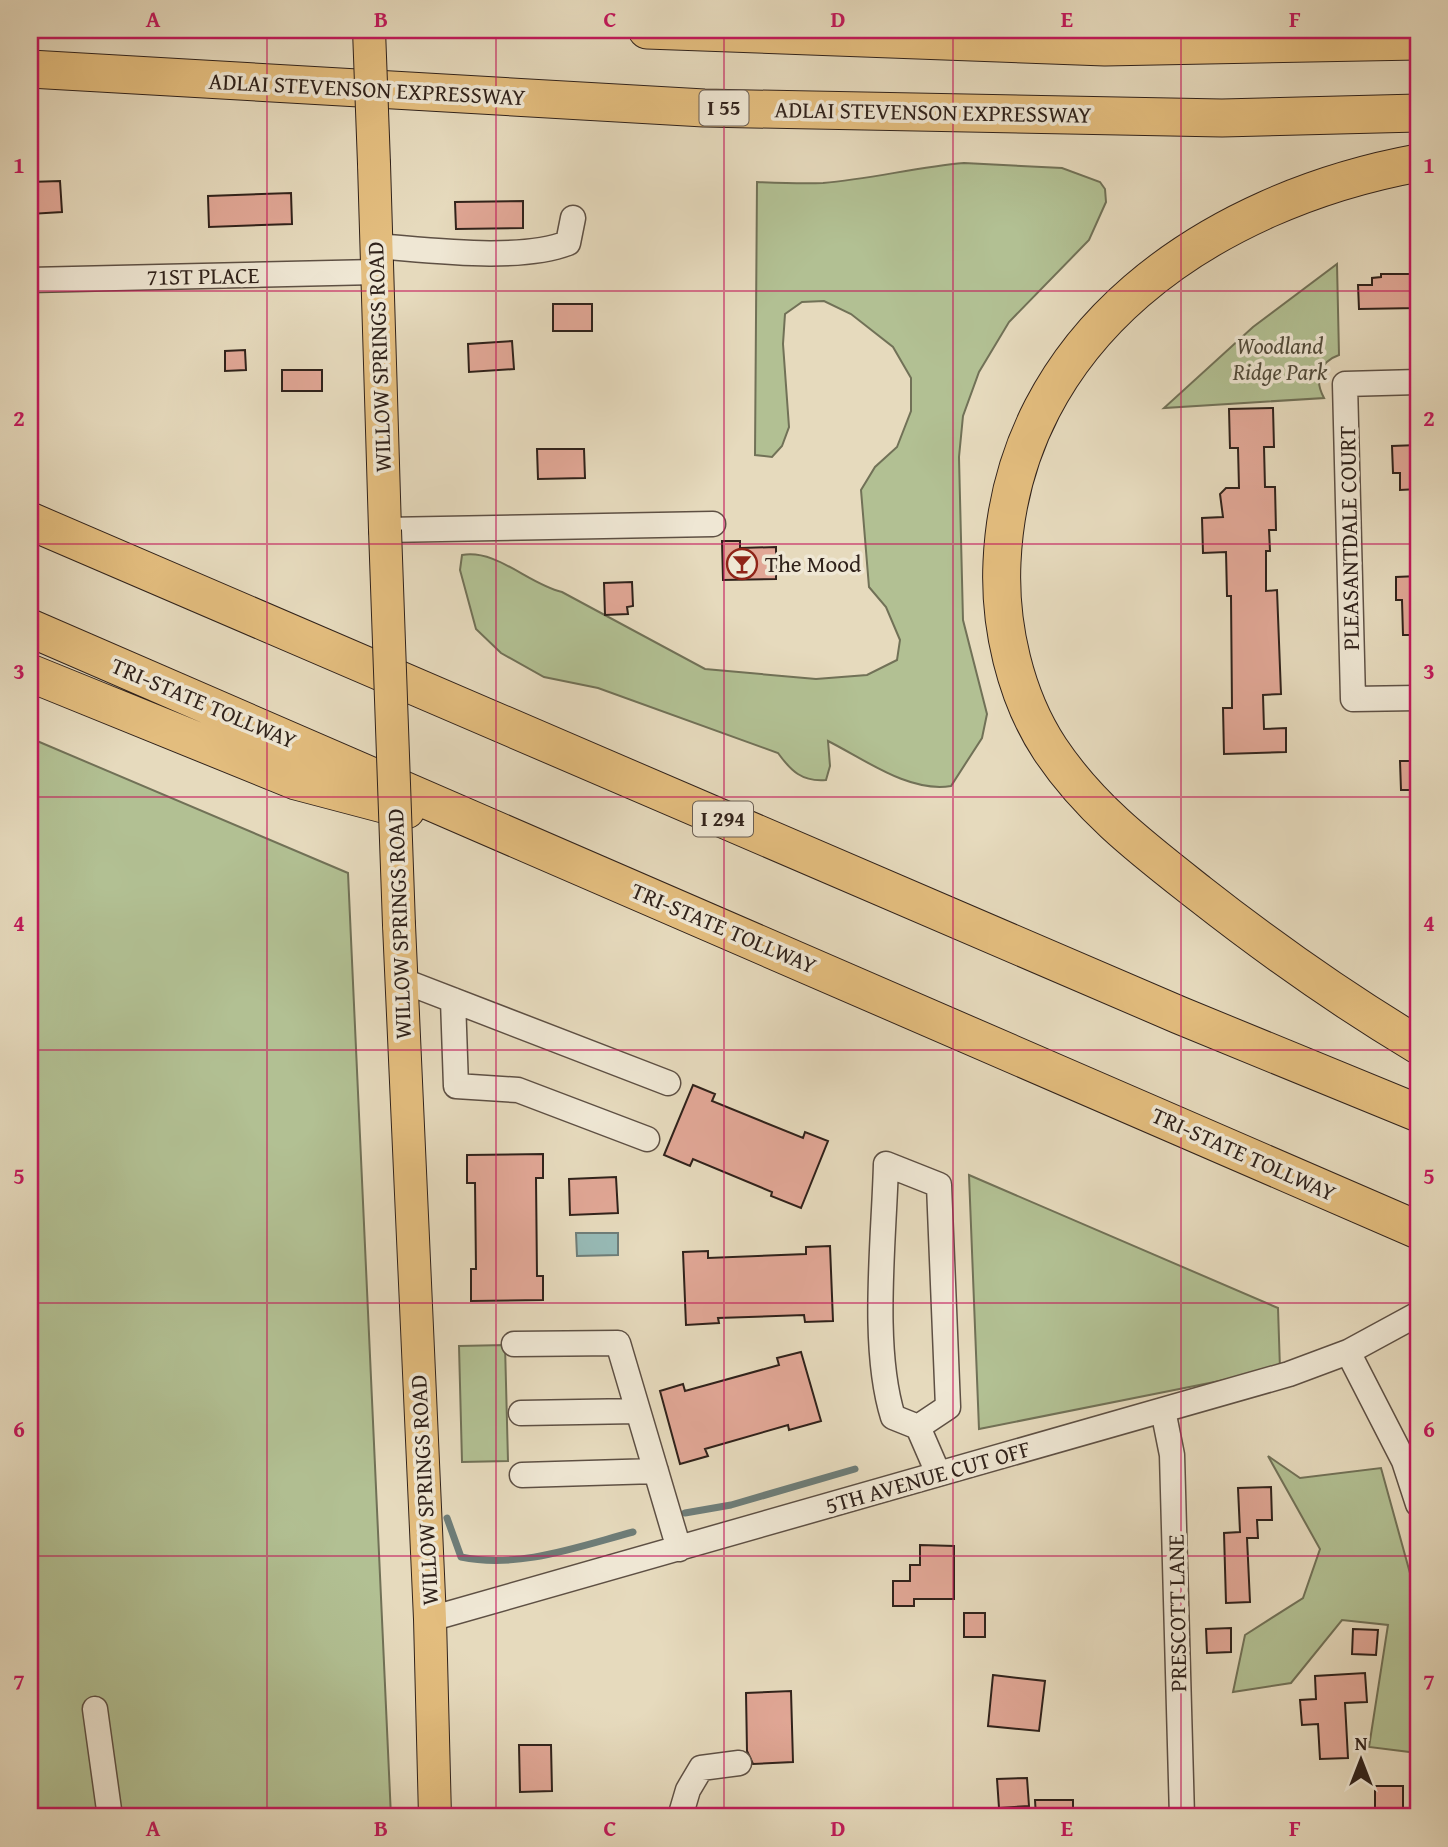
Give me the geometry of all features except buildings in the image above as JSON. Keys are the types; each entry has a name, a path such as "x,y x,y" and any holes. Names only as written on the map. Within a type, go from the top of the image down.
{"highway":[{"path":"647,30 1105,47 1418,41"},
{"name":"ADLAI STEVENSON EXPRESSWAY","path":"30,69 704,108 1222,118 1418,113"},
{"path":"1418,163 1372,172 1304,194 1220,234 1169,264 1113,310 1072,358 1038,416 1019,458 1004,520 1001,584 1008,643 1021,687 1048,745 1079,790 1122,833 1253,936 1353,1006 1418,1045"},
{"name":"I 294","path":"30,521 1166,1009 1418,1114"},
{"name":"TRI-STATE TOLLWAY","path":"30,628 1418,1230"},
{"path":"30,673 296,781 528,843"}],"main road":[{"name":"WILLOW SPRINGS ROAD","path":"369,30 401,980 430,1619 435,1817"}],"street":[{"name":"71ST PLACE","path":"30,280 553,248 568,243 573,218"},
{"name":"PLEASANTDALE COURT","path":"1418,382 1345,384 1353,699 1418,698"},
{"path":"385,530 713,524"},
{"path":"401,980 668,1083"},
{"path":"453,1000 456,1086 518,1090 647,1139"},
{"path":"918,1427 948,1407 939,1185 886,1164 881,1338 886,1394 893,1417 918,1427 938,1473"},
{"name":"5TH AVENUE CUT OFF","path":"430,1619 1289,1374 1348,1352 1414,1316"},
{"path":"514,1345 618,1343 679,1549"},
{"path":"1348,1352 1404,1461 1418,1504"},
{"name":"PRESCOTT LANE","path":"1163,1410 1172,1455 1182,1817"},
{"path":"521,1413 638,1411"},
{"path":"522,1475 656,1471"},
{"path":"95,1709 110,1817"},
{"path":"680,1817 688,1790 701,1768 739,1763"}],"green space":[{"path":"964,163 1062,168 1100,182 1105,189 1106,202 1089,240 1009,322 979,372 963,416 959,457 963,620 987,714 982,738 951,786 935,787 903,780 828,741 830,766 826,780 810,779 793,770 778,753 598,688 544,677 501,653 476,629 460,570 462,555 488,557 500,562 705,669 816,679 867,675 897,660 900,640 886,607 869,587 861,490 875,467 897,447 911,411 911,378 893,347 851,314 824,301 802,302 785,314 783,344 789,427 782,446 772,457 755,455 757,182 823,183"},
{"name":"Woodland Ridge Park","path":"1337,264 1339,355 1327,362 1320,372 1319,385 1324,398 1164,408 1253,327"},
{"path":"30,738 348,873 391,1817 30,1817"},
{"path":"969,1175 1278,1308 1280,1369 979,1429"},
{"path":"505,1345 508,1461 462,1462 459,1346"},
{"path":"1268,1456 1300,1478 1381,1468 1413,1584 1418,1589 1418,1753 1369,1747 1388,1625 1342,1620 1291,1683 1233,1692 1245,1635 1303,1598 1320,1549"}],"water":[{"path":"576,1233 618,1233 618,1255 577,1256"}],"waterway":[{"path":"685,1513 731,1505 855,1469"},
{"path":"447,1518 461,1557 482,1560 547,1555 633,1532"}],"place":[{"name":"The Mood","path":"742,564"}]}
